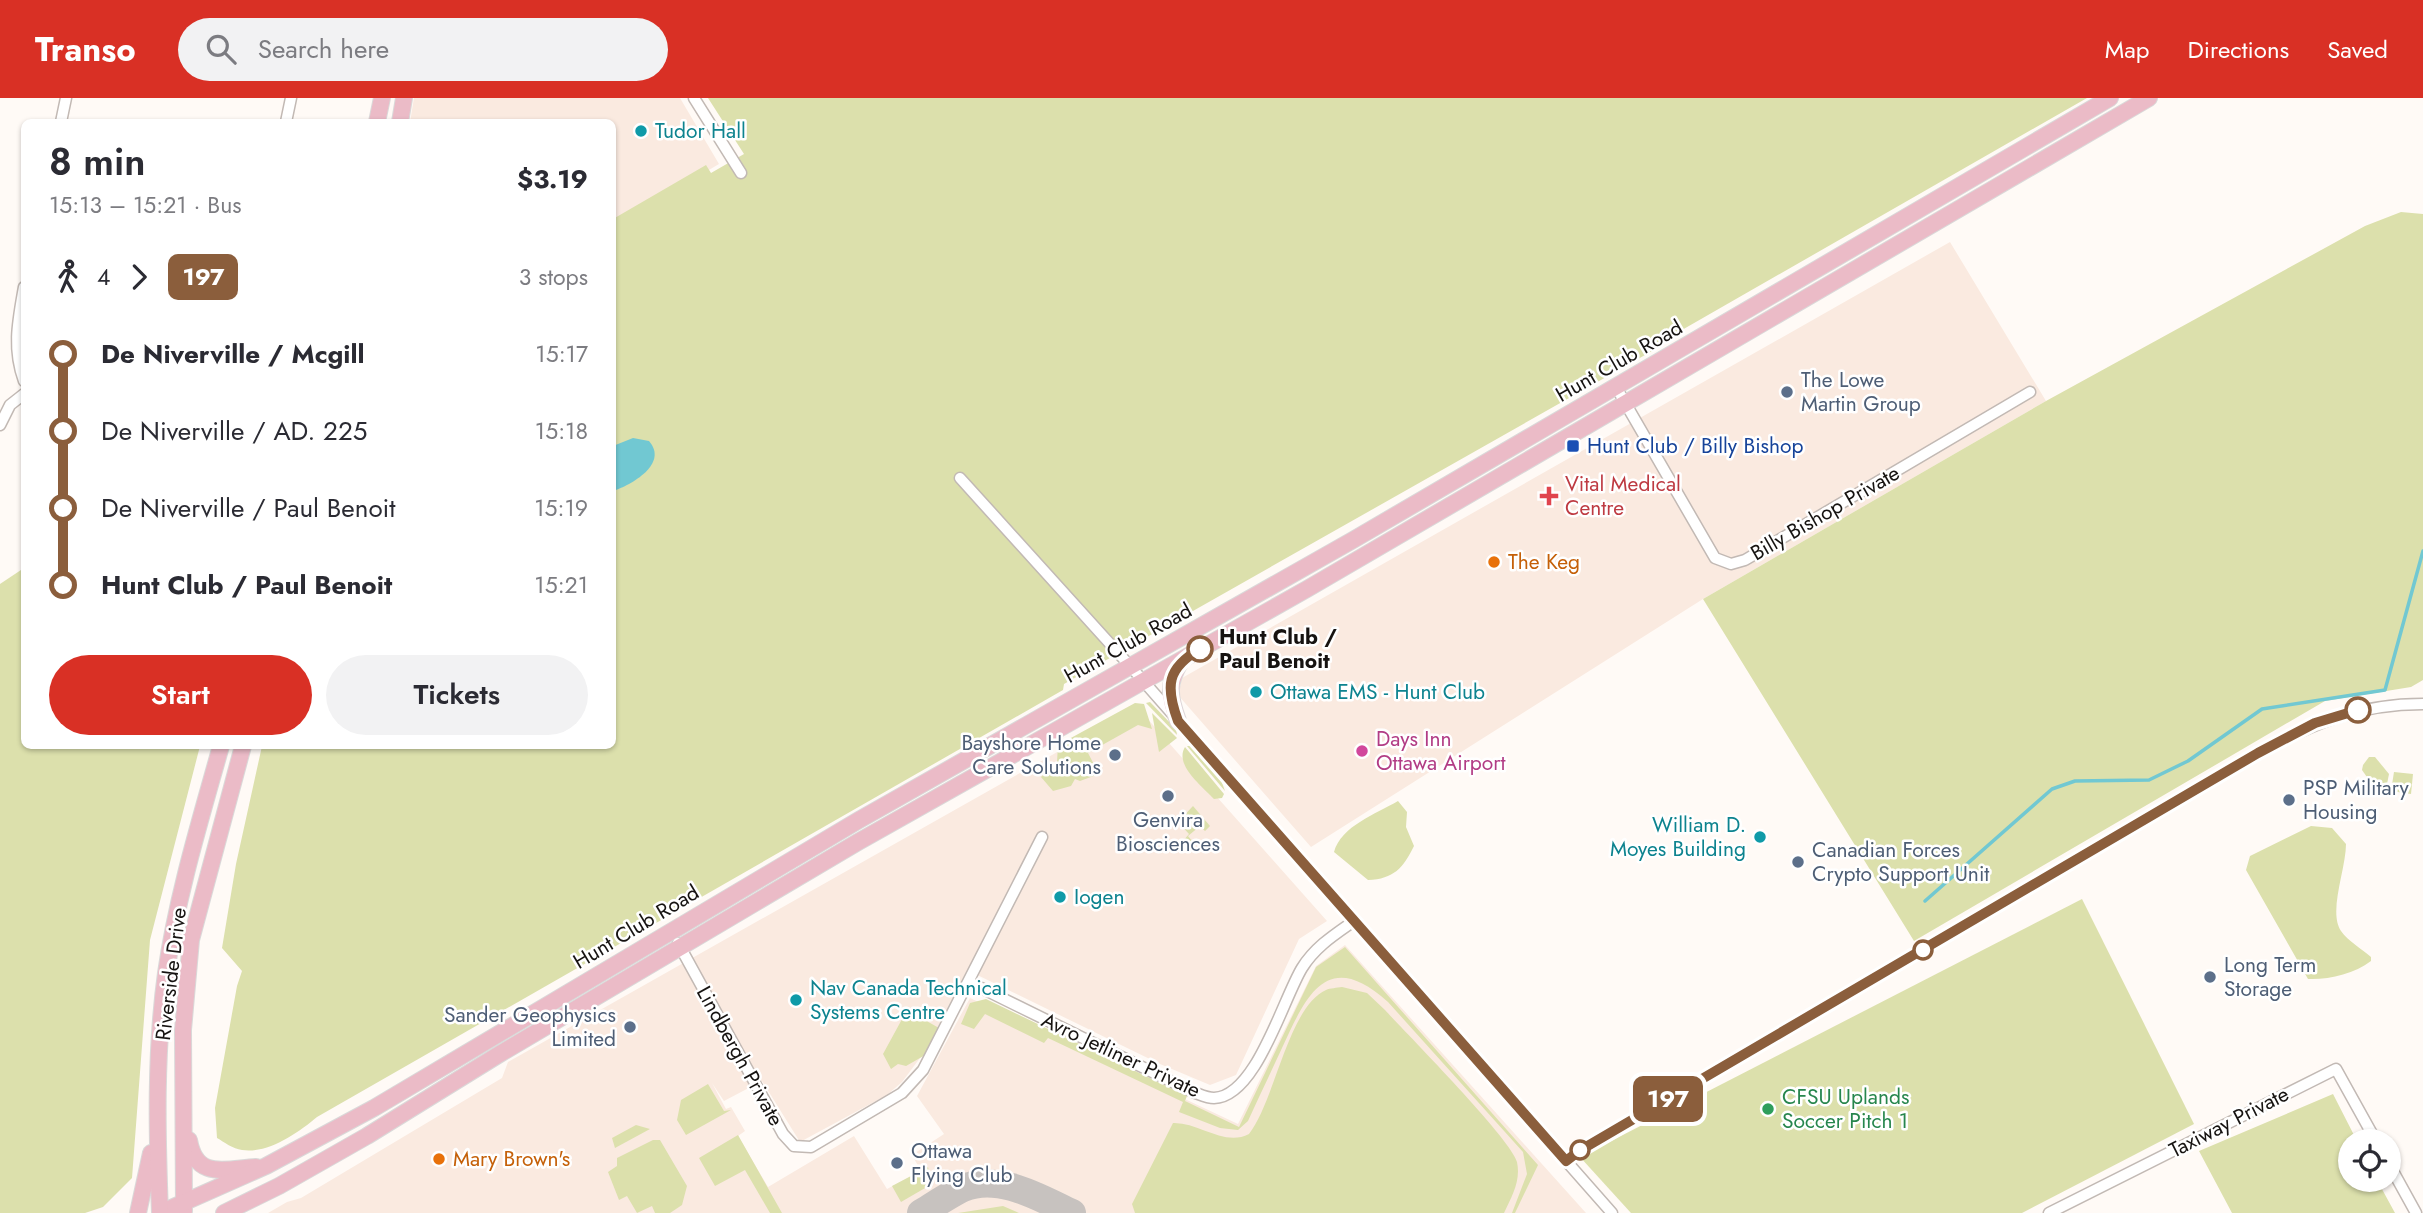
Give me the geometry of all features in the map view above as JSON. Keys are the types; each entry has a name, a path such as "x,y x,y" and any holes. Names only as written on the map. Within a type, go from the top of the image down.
{"main road":[{"path":"378,119 382,98"},
{"path":"400,119 404,98"},
{"name":"Hunt Club Road","path":"160,1213 184,1208 355,1119 671,930 1616,387 2110,98"},
{"name":"Hunt Club Road","path":"227,1212 325,1161 481,1065 933,798 1183,659 2149,98"},
{"path":"1178,721 1171,702 1170,684 1183,659"},
{"name":"Riverside Drive","path":"160,1213 157,1120 164,991 180,892 220,749"},
{"name":"Riverside Drive","path":"184,1208 183,1030 191,940 242,749"},
{"path":"471,1050 481,1065"},
{"path":"184,1109 190,1145 200,1166 216,1169 266,1166"},
{"path":"138,1213 157,1120"}],"street":[{"path":"62,119 66,98"},
{"path":"287,119 291,98"},
{"path":"694,98 741,173"},
{"path":"21,303 15,334 21,373"},
{"name":"Billy Bishop Private","path":"1616,387 1715,558 1731,564 1745,559 2030,392"},
{"path":"0,425 10,405 21,396"},
{"path":"960,478 1143,680 1612,1213"},
{"path":"1566,1161 2258,753 2338,715 2383,707 2423,704"},
{"name":"Lindbergh Private","path":"671,930 783,1134 789,1143 802,1148 811,1147 911,1085 934,1053 1042,837"},
{"name":"Avro Jetliner Private","path":"969,982 1193,1092 1214,1098 1232,1092 1248,1079 1303,967 1321,944 1354,921"},
{"name":"Taxiway Private","path":"2049,1213 2076,1204 2336,1069 2369,1129"},
{"path":"2401,1186 2416,1213"}],"shaded area":[{"path":"414,98 680,98 719,164 616,225 616,119 410,119"},
{"path":"1950,242 2046,401 1703,599 1311,847 1178,695 1182,678"},
{"path":"1137,707 1327,921 1299,939 1236,1075 1210,1085 1160,1064 967,970 926,1050 902,1082 887,1095 800,1142 762,1081 724,1101 712,1083 726,1109 731,1107 745,1131 738,1136 768,1187 854,1136 887,1189 921,1171 912,1155 944,1134 917,1096 970,998 1238,1124 1316,966 1345,945 1586,1213 268,1213 287,1202 301,1198 502,1078 508,1062"}],"green space":[{"path":"708,98 2087,98 1661,342 1661,346 1064,684 1063,690 317,1117 282,1141 262,1149 242,1150 232,1147 217,1138 215,1108 242,971 222,948 236,864 261,749 616,749 616,217 706,165 711,173 744,154"},
{"path":"2401,212 2423,214 2423,680 2411,687 2325,701 1914,941 1703,599 2046,401 2365,226"},
{"path":"21,570 21,749 199,749 150,940 132,1178 103,1207 85,1213 0,1213 0,584"},
{"path":"1150,702 1176,729 1177,735 1146,703"},
{"path":"1135,703 1144,704 1152,729 1138,725 1088,753 1099,774 1080,781 1075,779 1071,786 1053,791 1041,777 1057,762 1058,745"},
{"path":"1152,713 1177,738 1159,752"},
{"path":"1187,746 1191,746 1221,780 1225,791"},
{"path":"1185,747 1224,794 1222,798 1214,799 1191,775 1183,761"},
{"path":"2369,757 2375,757 2389,774 2386,789 2376,790 2362,770"},
{"path":"2394,772 2413,774 2411,794 2391,791"},
{"path":"1398,801 1407,812 1406,827 1414,846 1397,871 1385,877 1368,880 1334,852 1344,835 1352,828"},
{"path":"1193,806 1210,826 1205,831 1200,826 1188,836 1193,842 1188,845 1183,841 1189,834 1178,822"},
{"path":"2311,826 2332,828 2346,844 2337,902 2337,923 2351,942 2371,957 2371,961 2349,973 2316,979 2308,979 2246,870 2250,856"},
{"path":"2082,899 2194,1124 2022,1213 1631,1213 1580,1157"},
{"path":"1345,947 1538,1165 1515,1213 1512,1213 1527,1174 1523,1152 1388,1002 1367,986 1349,979 1334,979 1321,985 1310,996 1291,1029 1248,1121 1238,1130 1220,1128 1179,1112 1183,1102 1048,1038 1044,1043 985,1014 974,1029 961,1024 970,1003 986,999 1187,1096 1185,1101 1239,1127 1316,967"},
{"path":"1342,987 1367,993 1385,1010 1479,1111 1511,1150 1517,1162 1518,1176 1504,1213 1135,1213 1132,1204 1173,1123 1230,1138 1249,1134 1267,1100 1302,1015 1313,1000 1326,990"},
{"path":"907,1010 939,1028 927,1054 906,1066 898,1064 891,1069 883,1054"},
{"path":"708,1084 724,1111 731,1110 686,1135 677,1120 681,1100"},
{"path":"2333,1094 2351,1129 2338,1129 2338,1192 2384,1192 2395,1213 2232,1213 2199,1151"},
{"path":"636,1125 650,1129 615,1148 612,1138"},
{"path":"738,1135 782,1213 770,1213 745,1170 715,1186 699,1158"},
{"path":"653,1140 660,1140 687,1186 682,1205 670,1213 655,1213 652,1206 637,1213 627,1196 619,1200 608,1172 617,1166 617,1158"},
{"path":"928,1167 932,1184 901,1202 892,1186"},
{"path":"1003,1206 1019,1213 958,1213"}],"water":[{"path":"633,438 649,441 654,450 654,458 638,479 616,490 616,445"}],"waterway":[{"path":"1925,901 2052,789 2075,781 2149,780 2188,761 2262,709 2385,690 2423,551"}],"taxiway":[{"path":"921,1213 963,1188 991,1183 1019,1189 1072,1213"}],"bus line":[{"name":"197","path":"1200,649 1183,659 1172,677 1170,696 1178,721 1566,1161 2258,753 2315,723 2358,710"}],"place":[{"name":"Tudor Hall","path":"641,131"},
{"name":"The Lowe Martin Group","path":"1787,392"},
{"name":"Hunt Club / Billy Bishop","path":"1573,446"},
{"name":"Vital Medical Centre","path":"1549,496"},
{"name":"The Keg","path":"1494,562"},
{"name":"Hunt Club / Paul Benoit","path":"1200,649"},
{"name":"Ottawa EMS - Hunt Club","path":"1256,692"},
{"name":"Days Inn Ottawa Airport","path":"1362,751"},
{"name":"Bayshore Home Care Solutions","path":"1115,755"},
{"name":"Genvira Biosciences","path":"1168,796"},
{"name":"PSP Military Housing","path":"2289,800"},
{"name":"William D. Moyes Building","path":"1760,837"},
{"name":"Canadian Forces Crypto Support Unit","path":"1798,862"},
{"name":"Iogen","path":"1060,897"},
{"name":"Long Term Storage","path":"2210,977"},
{"name":"Nav Canada Technical Systems Centre","path":"796,1000"},
{"name":"Sander Geophysics Limited","path":"630,1027"},
{"name":"CFSU Uplands Soccer Pitch 1","path":"1768,1109"},
{"name":"Mary Brown's","path":"439,1159"},
{"name":"Ottawa Flying Club","path":"897,1163"}]}
